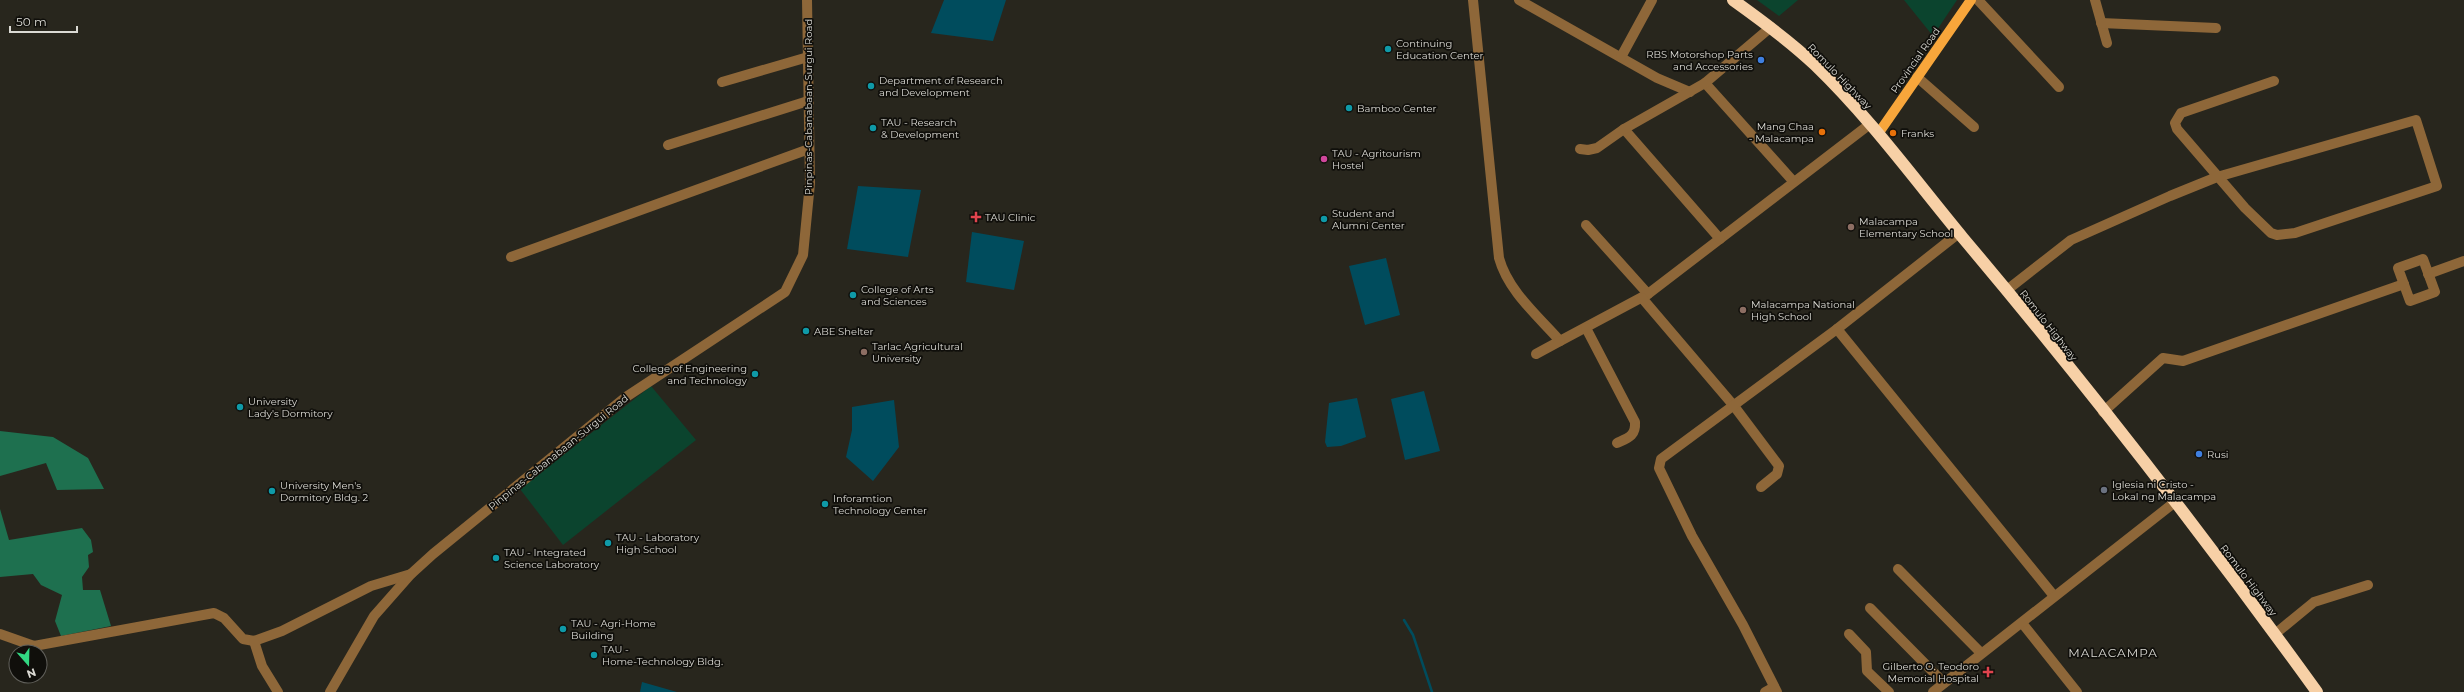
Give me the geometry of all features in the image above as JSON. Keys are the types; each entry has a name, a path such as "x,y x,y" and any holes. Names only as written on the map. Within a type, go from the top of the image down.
{"highway":[{"name":"Romulo Highway","path":"1733,0 1771,27 1814,64 1870,124 2007,290 2175,502 2317,692"}],"main road":[{"name":"Provincial Road","path":"1878,134 1971,0"}],"street":[{"name":"Pinpinas-Cabanabaan-Surgui Road","path":"331,692 374,616 411,574 450,539 626,397 785,292 803,255 810,183 807,0"},
{"path":"1473,0 1499,258 1503,273 1513,287 1560,341"},
{"path":"1519,0 1657,78 1690,92"},
{"path":"1621,57 1652,0"},
{"path":"1978,0 2059,87"},
{"path":"2095,0 2107,43"},
{"path":"2101,23 2216,28"},
{"path":"1580,149 1588,150 1597,148 1624,129 1705,83 1771,27"},
{"path":"722,82 808,57"},
{"path":"1917,77 1974,127"},
{"path":"2007,290 2071,240 2217,177 2416,120 2437,186 2306,230 2277,235 2266,229 2217,177 2177,129 2175,123 2177,117 2181,113 2274,81"},
{"path":"1705,83 1794,181"},
{"path":"668,145 808,101"},
{"path":"1536,354 1645,296 1870,124"},
{"path":"1624,129 1720,239"},
{"path":"511,257 809,150"},
{"path":"1586,225 1734,406 1779,466 1778,474 1761,487"},
{"path":"1772,690 1743,625 1692,536 1659,468 1661,459 1668,452 1734,406 1837,329 1959,233"},
{"path":"2423,259 2428,274 2435,292 2410,301 2398,268 2423,259"},
{"path":"2428,274 2464,260"},
{"path":"2103,412 2163,358 2183,361 2404,284"},
{"path":"1586,328 1635,422 1634,432 1630,437 1617,443"},
{"path":"1837,329 2054,596"},
{"path":"1933,692 2175,502"},
{"path":"1898,568 1981,653"},
{"path":"0,634 34,646 214,613 224,618 243,639 254,642 282,630 371,586 411,574"},
{"path":"2275,634 2314,602 2368,585"},
{"path":"1870,608 1944,683"},
{"path":"2022,623 2077,692"},
{"path":"1849,634 1866,652 1867,671 1889,692"},
{"path":"254,642 262,666 278,692"}],"green space":[{"path":"1757,0 1798,0 1779,16"},
{"path":"1904,0 1957,0 1933,36"},
{"path":"651,386 696,440 563,545 520,489"},
{"path":"0,431 53,437 88,458 104,489 57,490 46,463 0,476"},
{"path":"0,509 9,540 82,528 91,540 93,552 88,555 89,567 82,577 83,590 100,590 111,626 61,636 55,621 62,595 41,585 33,574 0,577"}],"water":[{"path":"944,0 1006,0 993,41 931,33"},
{"path":"858,186 921,190 908,257 847,249"},
{"path":"972,232 1024,241 1014,290 966,282"},
{"path":"1386,258 1400,315 1365,325 1349,266"},
{"path":"1424,391 1440,451 1405,460 1391,399"},
{"path":"1357,398 1366,437 1341,446 1327,447 1325,442 1329,403"},
{"path":"894,400 899,447 873,481 846,457 852,430 852,407"},
{"path":"642,682 677,692 640,692"}],"waterway":[{"path":"1404,620 1413,635 1432,692"}],"place":[{"name":"Continuing Education Center","path":"1388,49"},
{"name":"RBS Motorshop Parts and Accessories","path":"1761,60"},
{"name":"Department of Research and Development","path":"871,86"},
{"name":"Bamboo Center","path":"1349,108"},
{"name":"TAU - Research & Development","path":"873,128"},
{"name":"Mang Chaa - Malacampa","path":"1822,132"},
{"name":"Franks","path":"1893,133"},
{"name":"TAU - Agritourism Hostel","path":"1324,159"},
{"name":"TAU Clinic","path":"976,217"},
{"name":"Student and Alumni Center","path":"1324,219"},
{"name":"Malacampa Elementary School","path":"1851,227"},
{"name":"College of Arts and Sciences","path":"853,295"},
{"name":"Malacampa National High School","path":"1743,310"},
{"name":"ABE Shelter","path":"806,331"},
{"name":"Tarlac Agricultural University","path":"864,352"},
{"name":"College of Engineering and Technology","path":"755,374"},
{"name":"University Lady's Dormitory","path":"240,407"},
{"name":"Rusi","path":"2199,454"},
{"name":"Iglesia ni Cristo - Lokal ng Malacampa","path":"2104,490"},
{"name":"University Men's Dormitory Bldg. 2","path":"272,491"},
{"name":"Inforamtion Technology Center","path":"825,504"},
{"name":"TAU - Laboratory High School","path":"608,543"},
{"name":"TAU - Integrated Science Laboratory","path":"496,558"},
{"name":"TAU - Agri-Home Building","path":"563,629"},
{"name":"TAU - Home-Technology Bldg.","path":"594,655"},
{"name":"Gilberto O. Teodoro Memorial Hospital","path":"1988,672"}],"district":[{"name":"MALACAMPA","path":"2113,653"}]}
